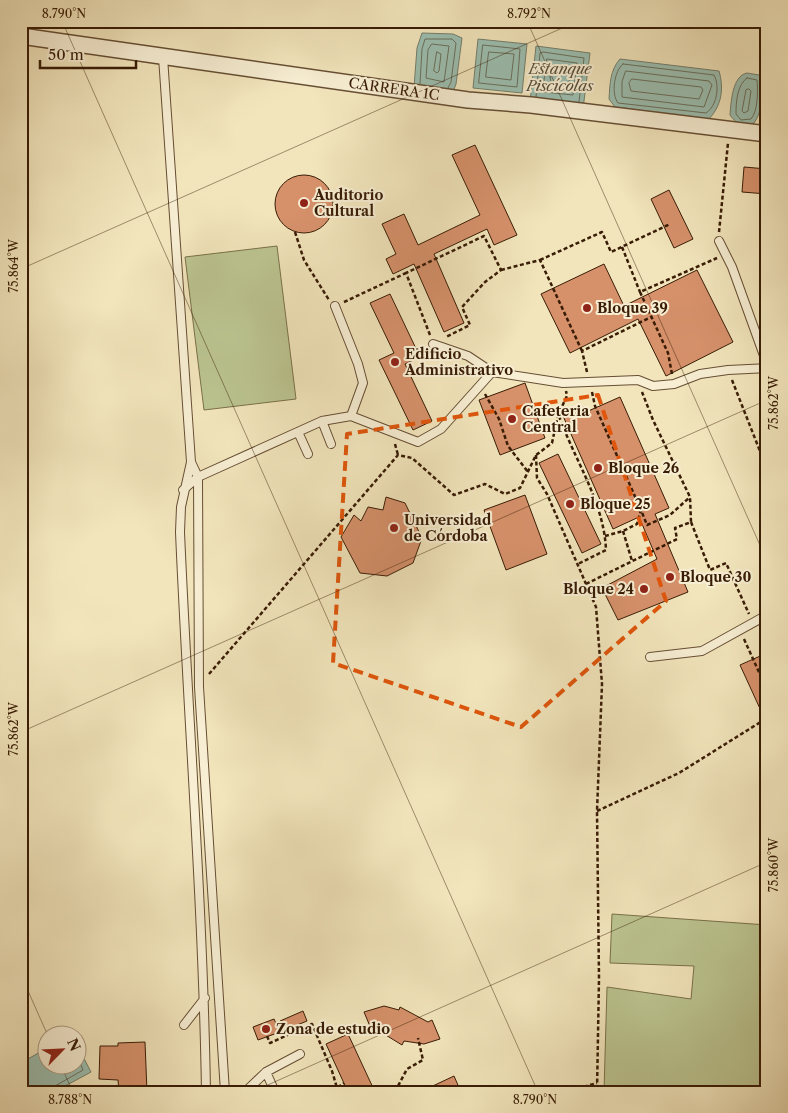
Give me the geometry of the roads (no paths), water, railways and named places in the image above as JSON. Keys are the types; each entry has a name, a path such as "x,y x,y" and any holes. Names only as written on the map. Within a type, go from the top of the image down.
{"street":[{"name":"CARRERA 1C","path":"21,36 468,100 531,105 767,134"}],"lane":[{"path":"163,57 191,462 183,490 180,532 187,695 204,986 206,1092"},
{"path":"433,344 468,356 492,372 563,383 638,380 653,386 674,384 700,374 767,366 763,341 719,241"},
{"path":"335,306 358,364 363,383 351,416"},
{"path":"183,490 198,477 322,421 351,416 418,442 441,429 492,372"},
{"path":"322,421 331,444"},
{"path":"298,432 308,454"},
{"path":"191,462 198,477 199,686 225,1092"},
{"path":"650,657 702,651 767,615"},
{"path":"196,837 208,835"},
{"path":"204,986 218,984"},
{"path":"184,1025 204,998"},
{"path":"245,1092 266,1072 300,1054"},
{"path":"266,1072 275,1092"}],"water":[{"path":"422,33 453,34 462,38 456,84 453,92 414,87 417,48"},
{"path":"478,39 527,44 522,93 473,88"},
{"name":"Estanque Piscícolas","path":"536,46 590,53 583,109 530,102"},
{"path":"620,59 719,71 721,96 717,108 709,119 615,107 609,99 610,83 614,68"},
{"path":"747,73 759,75 763,78 762,96 761,107 754,123 743,124 735,121 730,115 735,84 742,75"},
{"path":"38,1053 38,1076 84,1076 54,1092 23,1092 21,1063"}],"place":[{"name":"Auditorio Cultural","path":"304,203"},
{"name":"Bloque 39","path":"587,308"},
{"name":"Edificio Administrativo","path":"395,362"},
{"name":"Cafeteria Central","path":"512,419"},
{"name":"Bloque 26","path":"598,468"},
{"name":"Bloque 25","path":"570,504"},
{"name":"Universidad de Córdoba","path":"394,528"},
{"name":"Bloque 30","path":"670,577"},
{"name":"Bloque 24","path":"644,589"},
{"name":"Zona de estudio","path":"266,1029"}]}
